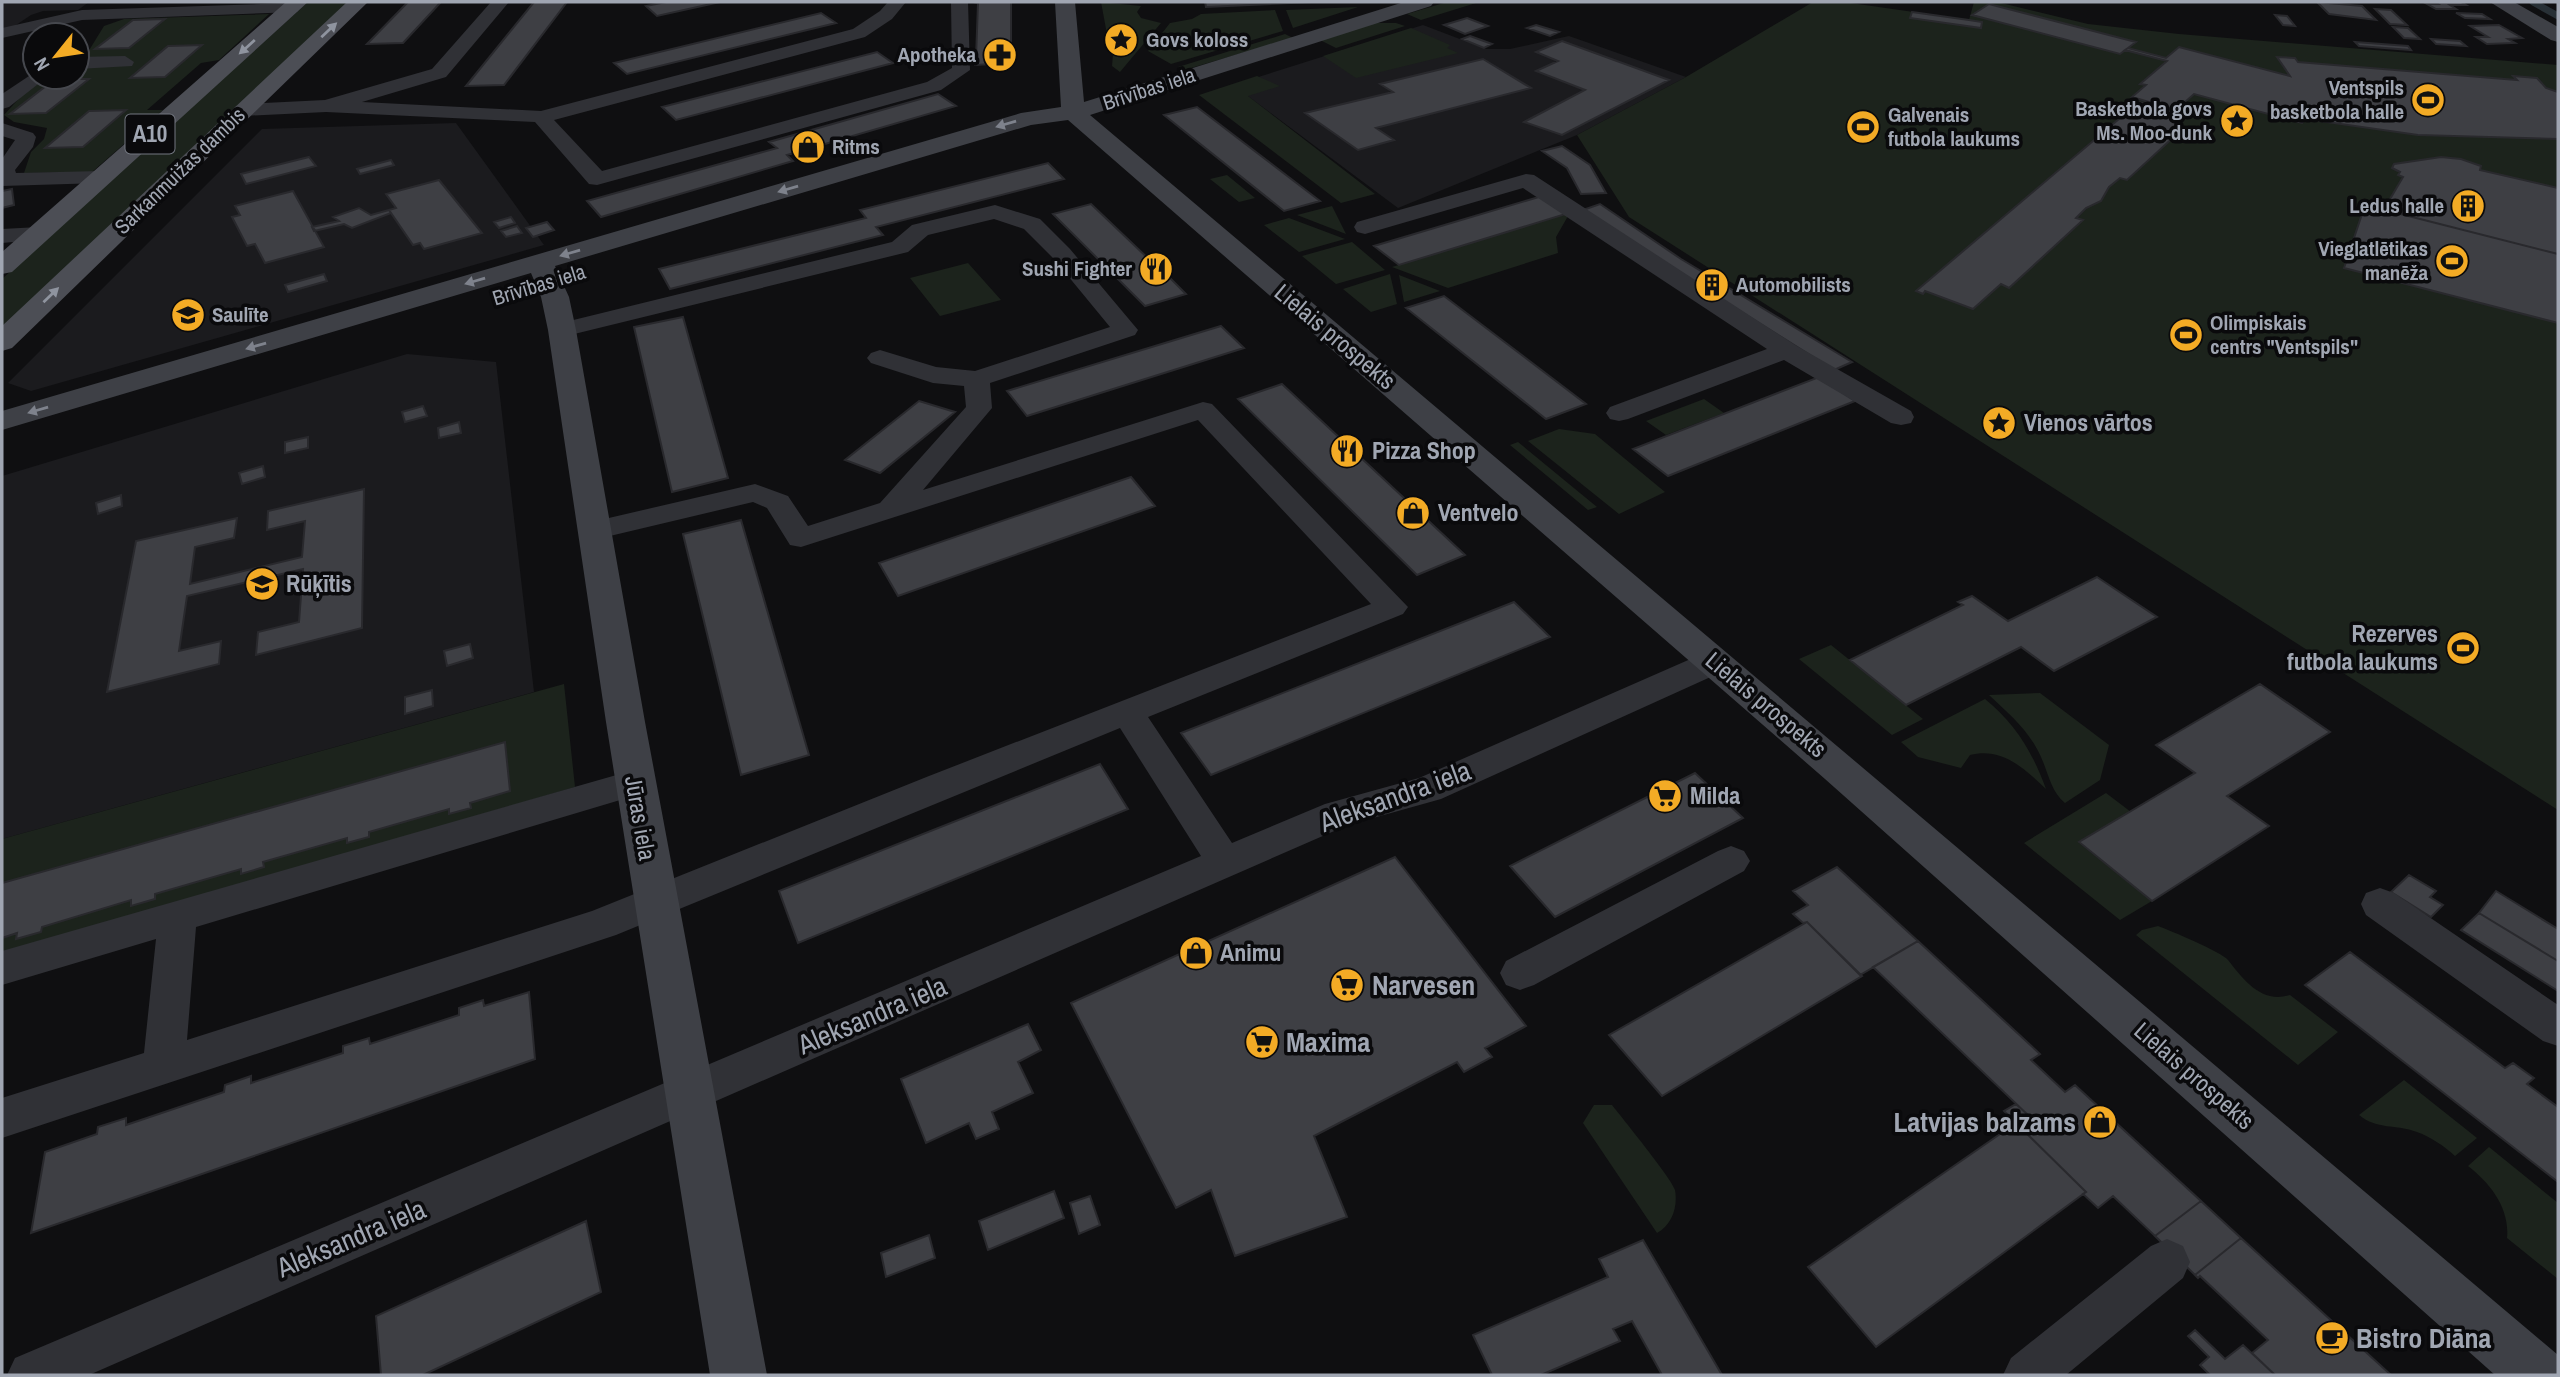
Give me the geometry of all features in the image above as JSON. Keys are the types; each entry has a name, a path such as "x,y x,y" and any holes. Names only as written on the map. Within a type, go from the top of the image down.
{"main road":[{"name":"Sarkanmuižas dambis","path":"2,342 358,2"},
{"path":"1065,2 1073,113"},
{"name":"Brīvības iela","path":"2,421 1046,131 1073,113 1424,2"},
{"path":"2500,2 2558,36"},
{"name":"Sarkanmuižas dambis","path":"2,266 295,5"},
{"name":"Lielais prospekts","path":"1073,113 1714,662 2539,1375"},
{"name":"Brīvības iela","path":"2,448 545,272"},
{"name":"Jūras iela","path":"545,272 562,330 634,783 691,1093 738,1375"}],"street":[{"path":"91,31 110,14 132,2"},
{"path":"326,107 439,74 500,2"},
{"path":"243,110 326,107 480,112 541,117 859,33 886,15 897,2"},
{"path":"541,117 597,179 909,94 934,86 961,70 959,2"},
{"path":"2,33 82,15 189,6 295,5"},
{"path":"91,63 125,62"},
{"path":"2,103 21,89"},
{"path":"2,129 26,136 23,147 4,170 4,180 101,177"},
{"path":"1365,227 1526,180 1786,350 1901,417"},
{"path":"562,330 900,247 920,229 995,212 1032,224 1070,263 1126,330 977,379 933,375 880,358"},
{"path":"2,236 39,234"},
{"path":"1619,413 1786,350"},
{"path":"889,512 979,408 977,379"},
{"path":"2,1118 602,924 1392,607 1203,410 801,538 778,502 755,493 593,530"},
{"name":"Aleksandra iela","path":"32,1375 1338,814 1428,789 1714,662"},
{"path":"1127,712 1225,863"},
{"path":"2,968 634,783"},
{"path":"1520,973 1731,861"},
{"path":"2380,904 2558,1028"},
{"path":"163,1065 177,917"},
{"path":"2028,1375 2166,1262"}],"shaded area":[{"path":"2,2 89,2 78,10 43,11 31,15 13,27 2,29"},
{"path":"308,2 348,2 2,333 2,279"},
{"path":"1101,2 1141,6 1137,12 1141,18 1161,23 1120,72 1112,66 1113,54 1121,48 1109,45"},
{"path":"1447,2 1476,3 1421,20 1407,14"},
{"name":"Olimpiskais centrs \"Ventspils\"","path":"1813,2 1844,2 1969,20 1974,2 1997,2 2088,24 2558,65 2558,810 1629,217 1577,135 1686,77"},
{"path":"1358,7 1293,28 1286,10"},
{"path":"1275,10 1283,31 1171,64 1148,51 1170,23 1192,19 1201,14"},
{"path":"269,14 219,60 201,63 147,110 163,110 92,172 24,173 31,152 44,139 47,128 14,122 4,115 28,91 91,91 91,47 104,26 124,19"},
{"path":"1372,23 1396,23 1405,26 1336,48 1320,40"},
{"path":"1423,25 1486,49 1510,49 1569,36 1686,77 1577,135 1398,208 1233,85"},
{"path":"1411,28 1450,45 1447,48 1458,53 1356,78 1323,56"},
{"path":"1285,34 1293,38 1184,70 1178,67"},
{"path":"1257,76 1280,86 1248,96 1375,194 1341,203 1199,95"},
{"name":"Saulīte","path":"456,123 544,245 31,391 8,383 262,129"},
{"path":"1227,175 1255,198 1239,202 1210,179"},
{"path":"1332,206 1346,234 1297,215"},
{"path":"1565,214 1568,216 1556,237 1558,253 1448,288 1392,267"},
{"path":"1289,218 1345,239 1299,252 1264,225"},
{"path":"1352,242 1385,270 1336,284 1302,256"},
{"path":"968,263 1001,300 940,316 910,278"},
{"path":"1390,274 1397,304 1371,312 1343,289"},
{"path":"1399,275 1440,291 1404,302"},
{"name":"Rūķītis","path":"407,354 496,362 534,692 2,839 2,476"},
{"path":"1704,399 1724,413 1666,435 1646,421"},
{"path":"1559,429 1595,434 1665,492 1619,514 1528,441"},
{"path":"1518,442 1597,507 1588,510 1510,445"},
{"path":"1831,645 1923,719 1892,735 1799,659"},
{"path":"564,684 575,787 2,955 2,839"},
{"path":"2040,693 2109,745 2100,780 2065,803 2055,792 2032,741 1989,695"},
{"path":"1985,699 1996,708 2022,740 2046,789 2021,767 2002,757 1982,753 1970,755 1961,768 1918,757 1901,742"},
{"path":"2106,793 2131,812 2079,843 2152,901 2120,920 2024,843"},
{"path":"2158,926 2224,956 2254,988 2270,996 2290,995 2338,1032 2298,1065 2136,935 2142,930"},
{"path":"2404,1080 2477,1138 2455,1156 2422,1134 2373,1123 2359,1115"},
{"path":"1594,1105 1612,1105 1657,1162 1675,1190 1673,1215 1667,1225 1657,1233 1583,1123"},
{"path":"2489,1147 2558,1203 2558,1279 2507,1238 2505,1216 2497,1197 2484,1180 2468,1166"}],"building":[{"path":"408,2 441,2 403,43 367,44"},
{"path":"534,2 567,2 504,85 466,86"},
{"path":"666,2 720,2 657,16 646,6"},
{"path":"973,2 1011,2 1011,63 975,65 975,60 971,61 976,58 978,3"},
{"path":"1205,2 1312,2 1206,7"},
{"path":"2317,2 2362,6 2376,20 2329,14"},
{"path":"2435,2 2461,2 2466,5 2450,5 2456,9 2436,9 2427,4 2438,4"},
{"path":"1989,4 2136,42 2120,54 1972,15"},
{"path":"2375,9 2391,10 2407,25 2390,24"},
{"path":"1912,12 1982,22 1981,28 1910,18"},
{"path":"821,13 836,23 627,74 614,63"},
{"path":"2456,13 2482,14 2490,19 2465,18"},
{"path":"2275,15 2287,16 2295,26 2283,25"},
{"path":"1467,18 1488,26 1465,34 1444,25"},
{"path":"165,19 129,48 95,49 133,20"},
{"path":"1536,25 1559,32 1550,36 1527,28"},
{"path":"2499,25 2522,38 2508,39 2515,43 2487,44 2476,37 2488,37 2470,26"},
{"path":"2393,27 2408,28 2420,39 2404,38"},
{"path":"1470,36 1492,44 1484,48 1462,39"},
{"path":"2431,39 2460,41 2466,46 2436,44"},
{"path":"1562,41 1669,80 1562,135 1524,122 1585,90 1536,71 1558,61 1536,52"},
{"path":"2355,42 2408,46 2411,50 2359,46"},
{"path":"202,45 165,77 130,78 168,46"},
{"path":"2179,47 2290,76 2277,57 2295,58 2298,62 2517,80 2513,76 2537,78 2546,88 2558,92 2558,139 2418,135 2306,119 2302,123 2194,94 2176,110 2132,97 2146,85 2140,84 2167,61 2125,50 2128,48 2166,58"},
{"path":"877,52 893,63 676,120 662,107"},
{"path":"1483,59 1531,88 1376,128 1394,140 1358,150 1305,113 1393,92 1380,84"},
{"path":"40,91 74,91 46,113 10,114"},
{"path":"938,94 956,106 787,155 793,161 601,217 587,201 777,148 769,142"},
{"path":"2139,102 2189,115 2170,132 2177,134 2127,180 2120,178 2109,187 2101,201 2086,208 2076,218 2083,220 2009,288 2001,284 1973,309 1925,291 1923,294 1916,291"},
{"path":"1197,107 1320,201 1284,211 1164,115"},
{"path":"126,110 83,147 45,148 89,111"},
{"path":"1562,146 1590,165 1606,193 1581,194 1567,168 1542,151"},
{"path":"309,157 316,166 246,184 241,174"},
{"name":"Ledus halle","path":"2441,157 2461,159 2481,166 2480,170 2558,188 2558,254 2377,208 2379,202 2387,204 2403,177 2392,168 2394,164"},
{"path":"391,160 394,165 360,174 357,169"},
{"path":"1048,163 1064,179 876,227 883,235 670,289 659,269 866,218 860,210"},
{"path":"439,180 482,233 424,249 420,243 413,245 389,210 396,208 386,194"},
{"path":"12,189 14,205 2,208 2,191"},
{"path":"293,191 324,247 265,263 255,244 247,246 232,217 240,215 235,206"},
{"path":"1542,196 1569,213 1399,265 1374,246"},
{"path":"1091,204 1155,265 1164,262 1170,268 1162,270 1186,294 1145,306 1053,214"},
{"name":"Automobilists","path":"1600,204 1681,259 1852,362 1834,370 1591,218 1583,210"},
{"name":"Vieglatlētikas manēža","path":"2365,205 2558,254 2558,323 2344,268"},
{"path":"359,208 371,215 389,210 391,213 352,228 344,224 314,231 312,227 339,221 333,217"},
{"path":"511,217 515,223 499,228 494,222"},
{"path":"547,222 554,230 533,237 526,228"},
{"path":"517,226 522,233 506,237 501,231"},
{"path":"324,274 327,281 288,292 285,285"},
{"path":"1444,296 1586,404 1546,419 1406,308"},
{"path":"683,317 728,478 672,492 634,327"},
{"path":"1221,326 1244,348 1027,416 1007,391"},
{"path":"1819,377 1855,401 1668,476 1633,449"},
{"path":"1282,384 1465,555 1417,575 1238,399"},
{"path":"919,401 955,412 880,473 845,460"},
{"path":"423,406 427,416 405,422 402,412"},
{"path":"459,422 461,433 439,438 438,428"},
{"path":"308,437 308,448 285,453 285,442"},
{"path":"263,466 265,477 242,484 239,473"},
{"path":"1131,477 1155,506 898,596 879,563"},
{"path":"364,489 362,628 256,655 258,632 299,622 303,569 187,596 179,651 221,641 219,664 107,692 136,541 237,518 234,538 195,547 190,584 302,557 305,521 267,530 268,511"},
{"path":"121,495 122,506 98,514 96,503"},
{"path":"741,520 809,755 741,775 683,534"},
{"path":"2097,577 2157,617 2054,671 2021,647 1906,705 1850,660 1963,605 1958,602 1972,596 2008,621"},
{"path":"1514,602 1550,637 1211,775 1181,733"},
{"path":"470,644 473,658 447,666 444,651"},
{"path":"2260,684 2330,732 2227,796 2269,826 2152,901 2079,842 2195,773 2156,745"},
{"path":"432,690 433,706 405,714 405,697"},
{"path":"505,742 510,791 470,803 471,808 449,814 449,809 369,832 369,837 347,843 347,838 263,862 264,867 241,874 241,869 155,894 155,899 131,906 131,900 42,927 41,932 16,939 17,933 2,938 2,883"},
{"path":"1100,764 1128,809 798,943 779,891"},
{"path":"1695,773 1743,818 1555,917 1510,866"},
{"path":"1395,857 1526,1026 1485,1048 1492,1057 1464,1072 1457,1062 1314,1136 1347,1217 1235,1256 1211,1190 1176,1208 1071,1003"},
{"path":"1837,867 1918,941 1860,975 1807,922 1803,923 1793,914 1808,905 1793,891"},
{"path":"2409,875 2436,891 2430,897 2443,905 2431,917 2391,892"},
{"path":"2496,891 2558,929 2558,961 2479,913"},
{"path":"2479,913 2558,961 2558,991 2461,930"},
{"path":"1807,922 1862,976 1662,1096 1609,1035"},
{"path":"1918,941 2040,1054 2031,1060 2065,1092 2075,1085 2201,1201 2155,1236 2113,1196 2098,1208 2083,1194 2086,1192 2016,1123 2028,1115 1873,967"},
{"path":"2350,952 2505,1068 2513,1063 2534,1078 2527,1084 2558,1107 2558,1182 2305,985"},
{"path":"529,992 535,1059 31,1233 45,1152 97,1134 98,1127 126,1118 126,1125 224,1092 225,1085 251,1076 251,1083 343,1053 343,1046 369,1038 370,1044 459,1015 459,1008 483,1000 484,1006"},
{"path":"1028,1024 1041,1050 1018,1062 1033,1093 992,1112 999,1129 976,1139 969,1123 926,1143 901,1079"},
{"path":"2016,1104 2028,1115 2016,1123 2004,1111"},
{"path":"2016,1123 2086,1192 1876,1347 1808,1267"},
{"path":"1054,1191 1064,1218 988,1250 979,1221"},
{"path":"1090,1196 1100,1225 1079,1234 1070,1203"},
{"path":"2201,1201 2241,1238 2195,1275 2155,1236"},
{"path":"586,1221 601,1292 423,1375 381,1375 376,1316"},
{"path":"929,1235 935,1258 886,1277 881,1253"},
{"path":"2241,1238 2391,1375 2275,1375 2252,1353 2268,1340 2200,1276 2198,1278 2195,1275"},
{"path":"1643,1240 1722,1375 1662,1375 1632,1321 1613,1329 1620,1341 1541,1375 1492,1375 1473,1335 1608,1277 1599,1259"},
{"path":"2195,1330 2225,1359 2243,1345 2275,1375 2207,1375 2209,1374 2200,1365 2209,1357 2188,1336"}],"waterway":[{"path":"2533,2 2558,16"}],"place":[{"name":"Govs koloss","path":"1121,40"},
{"name":"Apotheka","path":"1000,55"},
{"name":"Ventspils basketbola halle","path":"2428,100"},
{"name":"Basketbola govs Ms. Moo-dunk","path":"2237,121"},
{"name":"Galvenais futbola laukums","path":"1863,127"},
{"name":"Ritms","path":"808,147"},
{"name":"Ledus halle","path":"2468,206"},
{"name":"Vieglatlētikas manēža","path":"2452,261"},
{"name":"Sushi Fighter","path":"1156,269"},
{"name":"Automobilists","path":"1712,285"},
{"name":"Saulīte","path":"188,315"},
{"name":"Olimpiskais centrs \"Ventspils\"","path":"2186,335"},
{"name":"Vienos vārtos","path":"1999,423"},
{"name":"Pizza Shop","path":"1347,451"},
{"name":"Ventvelo","path":"1413,513"},
{"name":"Rūķītis","path":"262,584"},
{"name":"Rezerves futbola laukums","path":"2463,648"},
{"name":"Milda","path":"1665,796"},
{"name":"Animu","path":"1196,953"},
{"name":"Narvesen","path":"1347,985"},
{"name":"Maxima","path":"1262,1042"},
{"name":"Latvijas balzams","path":"2100,1122"},
{"name":"Bistro Diāna","path":"2332,1338"}]}
